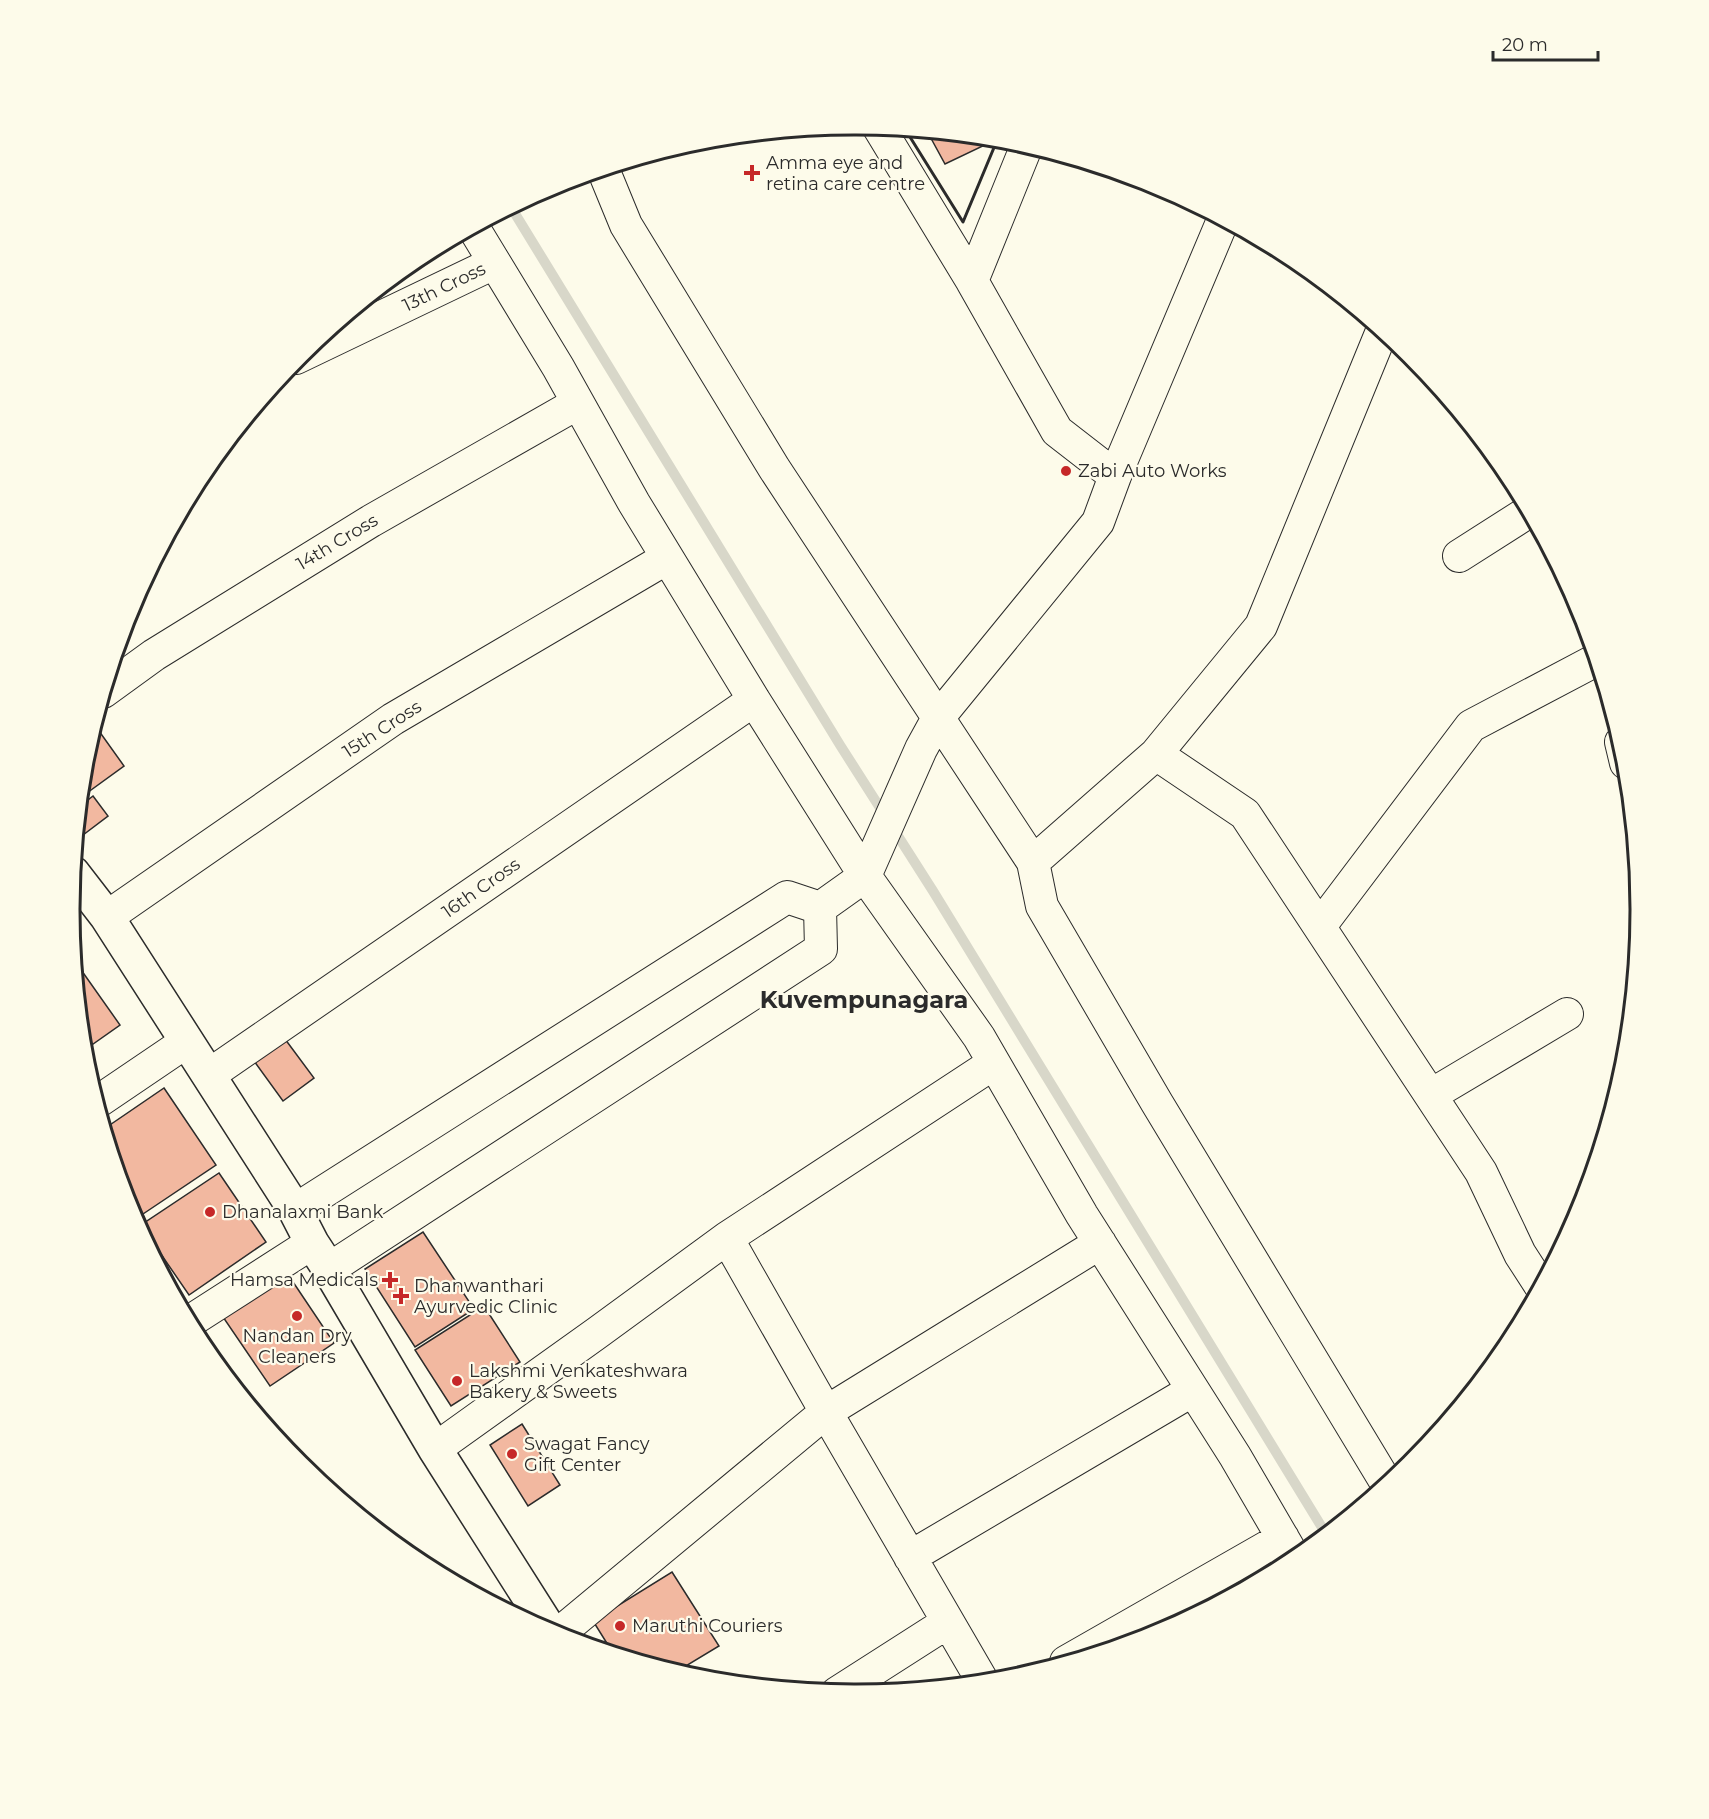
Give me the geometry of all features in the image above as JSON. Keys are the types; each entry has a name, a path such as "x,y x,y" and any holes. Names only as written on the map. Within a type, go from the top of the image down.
{"street":[{"path":"884,136 972,281 1057,431 1115,476"},
{"path":"972,281 1024,153"},
{"path":"606,176 626,225 768,458 1034,862 1042,906 1175,1133 1382,1476"},
{"path":"196,1318 320,1256 821,949 820,908 870,863 921,749 938,717 1098,522 1115,476 1221,227"},
{"path":"477,233 578,404 633,503 754,700 870,863 979,1037 1100,1243 1235,1456 1289,1549 1103,1643"},
{"name":"13th Cross","path":"325,344 494,262"},
{"path":"1034,862 1156,753 1261,626 1379,339"},
{"name":"14th Cross","path":"113,685 154,656 371,521 578,404"},
{"path":"1459,556 1522,516"},
{"name":"15th Cross","path":"107,917 393,719 667,558"},
{"path":"1320,926 1472,726 1589,664"},
{"name":"16th Cross","path":"209,1075 754,700"},
{"path":"1156,753 1245,814 1481,1172 1520,1254 1536,1279"},
{"path":"81,883 107,917 295,1210 435,1449 546,1620"},
{"path":"295,1210 787,897 820,908"},
{"path":"1431,1095 1567,1014"},
{"path":"103,1098 186,1042"},
{"path":"435,1449 727,1238 994,1064"},
{"path":"727,1238 979,1674"},
{"path":"564,1628 826,1412 1100,1243"},
{"path":"910,1557 1193,1390"},
{"path":"851,1684 948,1622"}],"building":[{"path":"931,139 984,145 945,164"},
{"path":"100,733 124,766 89,792"},
{"path":"93,796 108,816 83,835 86,808 87,801"},
{"path":"84,974 120,1025 91,1045 86,1011"},
{"path":"285,1039 314,1078 283,1101 254,1061"},
{"path":"164,1088 216,1165 142,1215 110,1125"},
{"path":"219,1173 266,1242 189,1295 158,1250 145,1222"},
{"path":"423,1232 474,1309 415,1347 365,1269"},
{"path":"287,1273 334,1343 270,1386 223,1317"},
{"path":"484,1306 520,1362 451,1406 415,1350"},
{"path":"522,1424 560,1485 528,1506 490,1445"},
{"path":"672,1572 719,1646 686,1666 607,1644 593,1621"}],"waterway":[{"path":"515,213 1322,1527"}],"wall":[{"path":"910,136 963,222 994,147"}],"place":[{"name":"Amma eye and retina care centre","path":"752,173"},
{"name":"Zabi Auto Works","path":"1066,471"},
{"name":"Dhanalaxmi Bank","path":"210,1212"},
{"name":"Hamsa Medicals","path":"390,1280"},
{"name":"Dhanwanthari Ayurvedic Clinic","path":"401,1296"},
{"name":"Nandan Dry Cleaners","path":"297,1316"},
{"name":"Lakshmi Venkateshwara Bakery & Sweets","path":"457,1381"},
{"name":"Swagat Fancy Gift Center","path":"512,1454"},
{"name":"Maruthi Couriers","path":"620,1626"}],"district":[{"name":"Kuvempunagara","path":"864,1000"}]}
